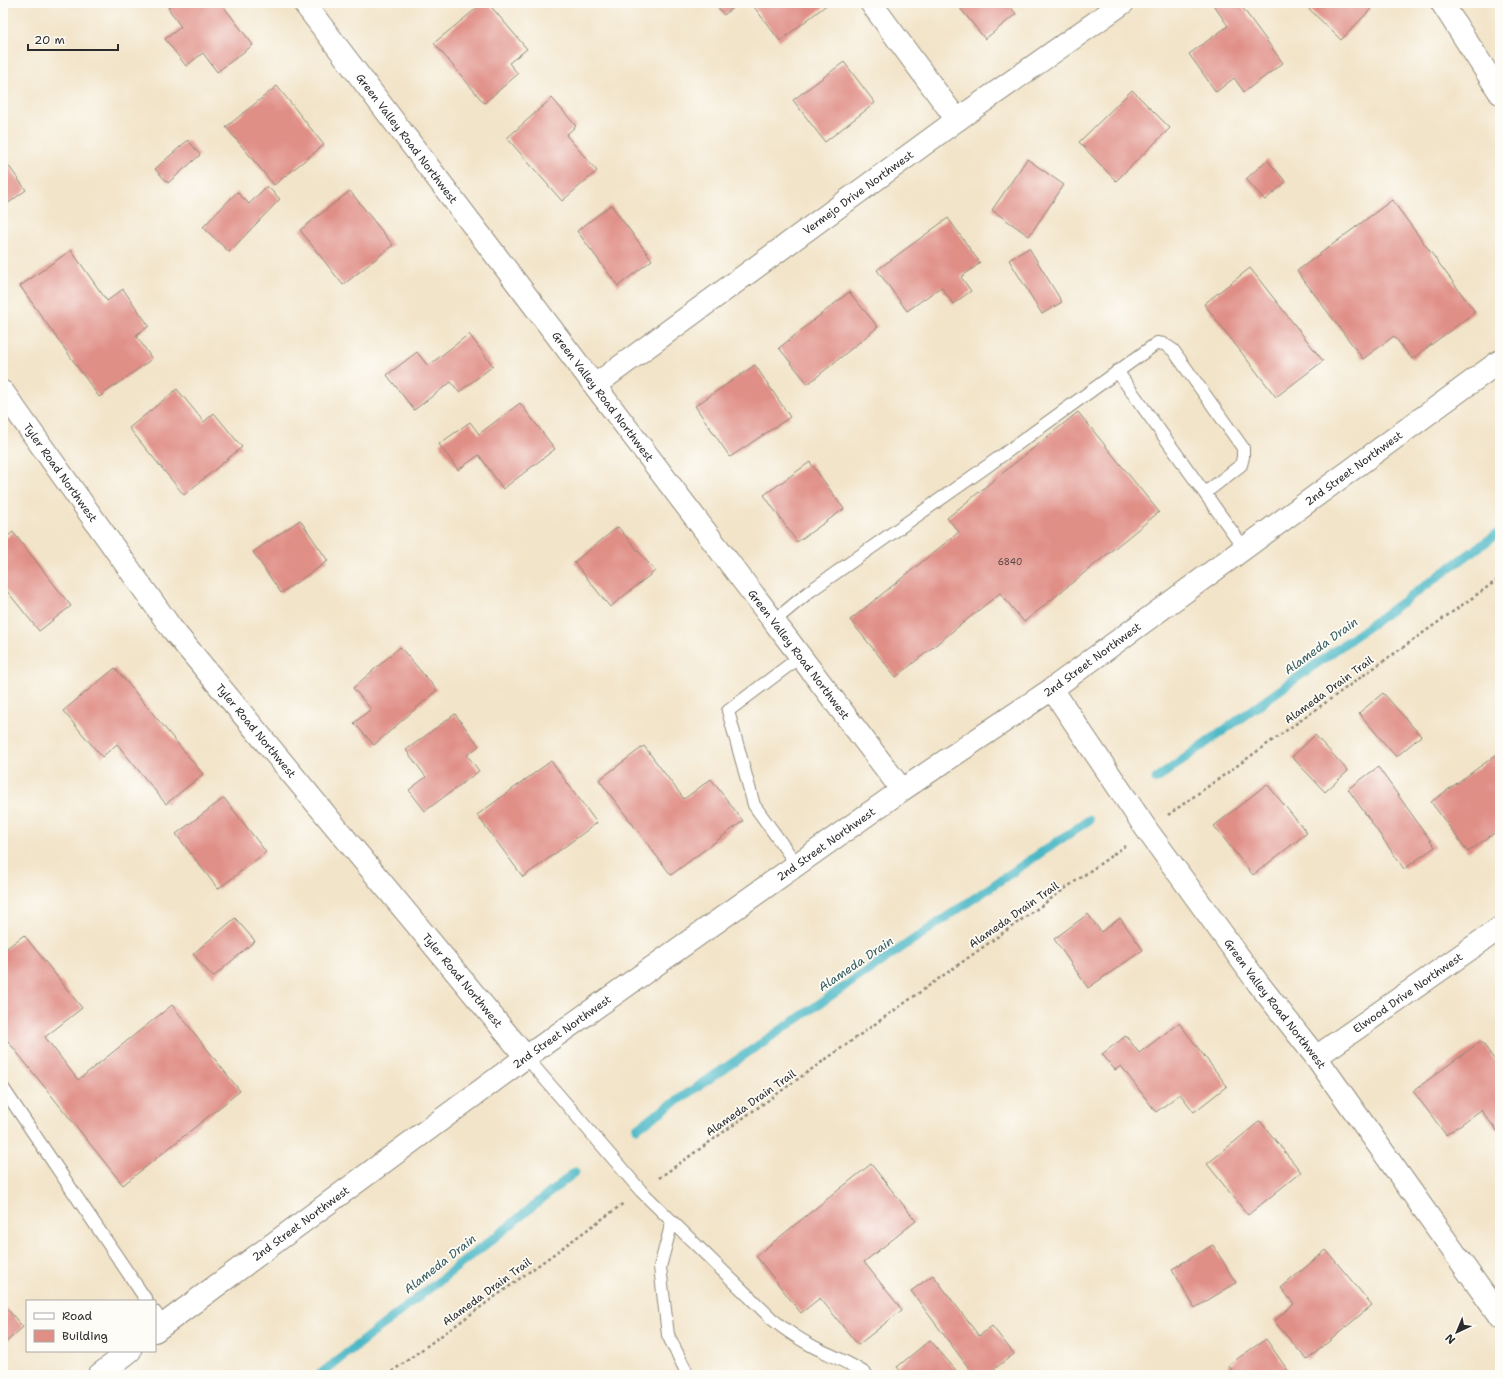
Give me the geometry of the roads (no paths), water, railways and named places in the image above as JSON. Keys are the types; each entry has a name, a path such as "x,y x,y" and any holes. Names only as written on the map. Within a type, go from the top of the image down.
{"street":[{"name":"Green Valley Road Northwest","path":"304,3 902,790"},
{"path":"871,3 957,120"},
{"name":"Vermejo Drive Northwest","path":"595,385 957,120 1123,3"},
{"path":"1442,3 1500,93"},
{"name":"2nd Street Northwest","path":"158,1323 526,1057 902,790 1052,689 1500,361"},
{"name":"Tyler Road Northwest","path":"3,392 172,629 526,1057"},
{"name":"Green Valley Road Northwest","path":"1052,689 1147,830 1258,983 1316,1057 1500,1317"},
{"name":"Elwood Drive Northwest","path":"1316,1057 1500,928"},
{"path":"100,1375 129,1352"}],"lane":[{"path":"774,621 810,591 986,467 1157,343 1164,344 1173,350 1243,448 1241,464 1205,494"},
{"path":"1117,371 1244,548"},
{"path":"797,865 754,805 728,711 801,656"},
{"path":"526,1057 641,1191 772,1319 787,1331 813,1346 856,1367 867,1375"},
{"path":"3,1088 147,1300"},
{"path":"672,1222 660,1267 668,1335 688,1375"}],"waterway":[{"name":"Alameda Drain","path":"1156,779 1500,532"},
{"name":"Alameda Drain","path":"637,1128 1089,820"},
{"name":"Alameda Drain","path":"319,1375 504,1230 575,1172"}]}
